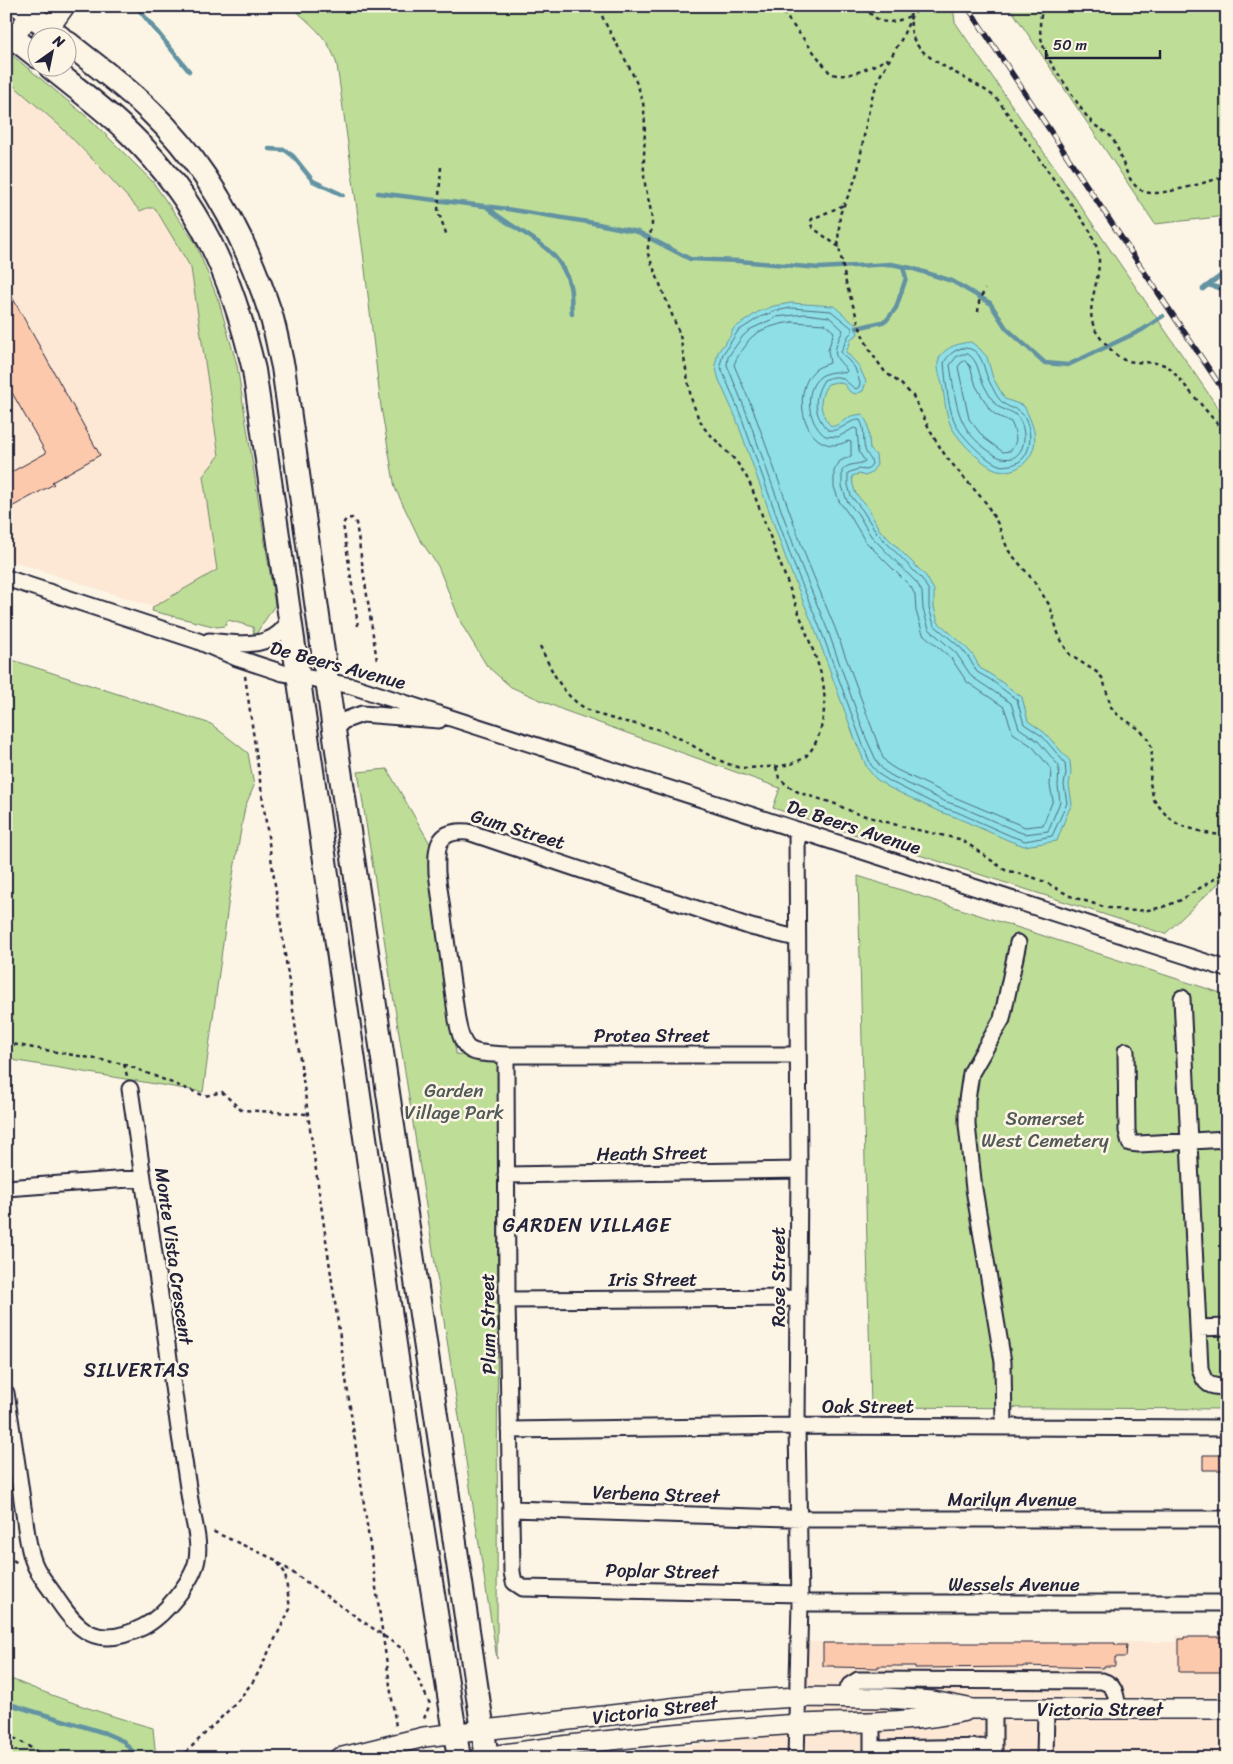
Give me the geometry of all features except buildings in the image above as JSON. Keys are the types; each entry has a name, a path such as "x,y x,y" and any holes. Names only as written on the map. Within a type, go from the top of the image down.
{"highway":[{"path":"29,9 37,28"},
{"path":"9,35 28,39"},
{"path":"78,51 150,110 172,133 219,197 238,231 254,266 271,317 283,367 334,730 483,1731 485,1757"},
{"path":"64,78 106,112 149,154 196,215 225,275 244,328 254,370 409,1445 459,1758"}],"main road":[{"path":"52,28 65,6"},
{"path":"9,35 29,9"},
{"name":"Victoria Street","path":"340,1758 424,1737 731,1701 798,1697 925,1700 973,1709 1227,1709"},
{"name":"Victoria Street","path":"485,1757 543,1748 690,1732 797,1724 933,1718 973,1709"}],"street":[{"name":"De Beers Avenue","path":"6,578 198,641 283,673 352,686 1227,968"},
{"name":"De Beers Avenue","path":"198,641 254,643 265,641 278,634 289,621"},
{"name":"De Beers Avenue","path":"334,730 343,721 362,714 470,723"},
{"name":"Rose Street","path":"796,1758 800,1599 797,1426 799,1170 796,938 797,830"},
{"name":"Gum Street","path":"506,1055 474,1052 460,1038 436,873 436,851 442,839 449,834 458,831 468,832 751,927 796,938"},
{"path":"1004,1427 1003,1362 974,1190 967,1125 967,1100 971,1073 1002,1019 1018,943"},
{"path":"1182,998 1200,1368 1202,1376 1210,1385 1227,1387"},
{"path":"1126,1051 1128,1141 1134,1144 1227,1139"},
{"name":"Protea Street","path":"506,1055 798,1055"},
{"name":"Plum Street","path":"506,1055 512,1572 514,1582 523,1588"},
{"name":"Monte Vista Crescent","path":"6,1393 34,1564 66,1613 80,1628 97,1636 116,1636 142,1628 160,1615 185,1584 194,1570 198,1547 130,1089"},
{"name":"Heath Street","path":"506,1175 799,1170"},
{"path":"6,1188 143,1178"},
{"name":"Iris Street","path":"508,1300 798,1298"},
{"path":"1198,1328 1227,1327"},
{"name":"Oak Street","path":"509,1430 797,1426 1227,1428"},
{"name":"Verbena Street","path":"512,1509 798,1518"},
{"name":"Marilyn Avenue","path":"798,1518 1227,1519"},
{"name":"Poplar Street","path":"523,1588 800,1599"},
{"name":"Wessels Avenue","path":"800,1599 1227,1603"},
{"path":"842,1698 850,1686 858,1680 1102,1681 1109,1683 1114,1689 1118,1709"},
{"path":"872,1722 873,1754 994,1752 994,1709"},
{"path":"1045,1758 1046,1710"}],"path":[{"path":"540,646 555,678 565,692 581,706 603,715 662,730 682,738 720,761 739,767 776,767 795,762 807,755 815,744 825,697 823,682 814,653 745,474 736,461 705,429 691,398 680,335 648,254 647,245 652,227 652,212 644,177 644,114 642,101 636,83 598,6"},
{"path":"778,6 830,73 844,75 889,59"},
{"path":"864,6 870,15 878,20 889,23 912,15 924,6"},
{"path":"908,6 912,15 911,32 915,42 936,61 980,86 998,100 1090,231 1097,247 1099,259 1091,305 1091,316 1095,330 1100,338 1122,358 1138,362 1162,363 1170,368 1227,435"},
{"path":"1042,6 1039,32 1045,54 1091,122 1111,136 1134,184 1143,191 1155,194 1227,176"},
{"path":"912,15 901,40 881,74 872,97 854,185 840,214 838,241 841,260 862,334 884,372 901,384 912,396 947,458 986,503 998,524 1008,550 1033,580 1050,606 1058,633 1070,655 1103,679 1111,707 1118,715 1140,730 1149,740 1152,749 1150,783 1154,800 1166,815 1179,825 1206,833 1227,836"},
{"path":"441,167 438,212 447,236"},
{"path":"839,247 813,228 810,223 812,219 844,205"},
{"path":"978,312 979,302 985,289"},
{"path":"358,626 344,524 346,519 349,518 352,518 356,523 377,661"},
{"path":"243,659 398,1743"},
{"path":"776,767 779,778 800,793 904,828 959,839 1004,870 1032,877 1070,896 1104,907 1128,911 1163,907 1181,900 1227,871"},
{"path":"6,1043 124,1064 205,1096 222,1092 241,1110 308,1114"},
{"path":"124,1064 130,1089"},
{"path":"196,1531 209,1530 276,1560 404,1650 430,1704 422,1720 424,1737"},
{"path":"180,1758 236,1703 255,1679 290,1610 285,1573 276,1560"},
{"path":"6,1736 18,1740 48,1758"}],"shaded area":[{"path":"6,79 60,126 101,168 147,208 155,208 191,268 219,456 203,476 217,570 153,607 6,559"},
{"path":"1227,1635 1227,1758 603,1758 759,1736 798,1735 800,1642 1176,1642 1176,1636"}],"green space":[{"path":"291,6 953,6 955,22 1227,421 1227,878 1222,880 1165,934 773,808 780,788 563,710 511,687 487,666 462,625 438,566 419,538 395,488 381,407 363,252 337,65 334,55 324,39"},
{"path":"1009,6 1227,6 1227,216 1155,224"},
{"path":"6,50 28,68 28,78 40,78 92,121 152,181 195,242 219,302 237,365 275,605 254,637 253,627 228,620 225,626 217,627 152,611 153,607 217,570 203,476 219,456 191,268 155,208 147,208 140,211 60,126 6,79"},
{"path":"6,658 211,724 248,753 254,786 245,807 229,898 203,1092 6,1059"},
{"name":"Garden Village Park","path":"387,769 432,847 456,1054 498,1063 497,1659 358,772"},
{"name":"Somerset West Cemetery","path":"858,876 1227,995 1227,1409 871,1407"},
{"path":"6,1677 79,1705 153,1728 156,1758 6,1758"}],"water":[{"path":"791,303 834,306 852,322 855,322 858,334 852,338 846,352 859,366 866,382 863,391 856,394 850,392 844,384 836,382 828,384 821,400 822,411 831,426 835,426 851,416 862,414 868,424 870,449 876,455 877,465 870,474 852,476 856,494 868,508 879,529 926,576 934,590 934,607 938,622 964,645 973,655 980,668 1022,697 1028,721 1045,733 1070,761 1069,785 1072,804 1057,841 1024,846 1010,841 940,812 888,787 876,779 867,768 817,635 789,567 715,365 718,352 731,335 733,329 758,312 774,306"},
{"path":"971,342 987,357 993,378 1005,399 1024,406 1033,426 1035,440 1032,453 1022,465 1015,469 998,470 986,464 965,445 954,432 949,422 939,373 939,358 951,347"}],"waterway":[{"path":"136,6 189,71"},
{"path":"269,149 285,150 293,156 313,181 343,195"},
{"path":"378,193 500,208 638,232 690,259 819,268 891,264 911,268 952,281 990,303 1006,328 1045,363 1068,365 1142,330 1163,316"},
{"path":"487,207 547,249 556,259 564,271 570,286 572,314"},
{"path":"857,328 886,321 896,308 906,278 903,267"},
{"path":"1208,285 1227,271"},
{"path":"1203,289 1208,285 1227,290"},
{"path":"6,1703 105,1733 123,1741 139,1758"}],"railway":[{"path":"967,6 1227,396"}],"district":[{"name":"GARDEN VILLAGE","path":"587,1225"},
{"name":"SILVERTAS","path":"137,1370"}]}
